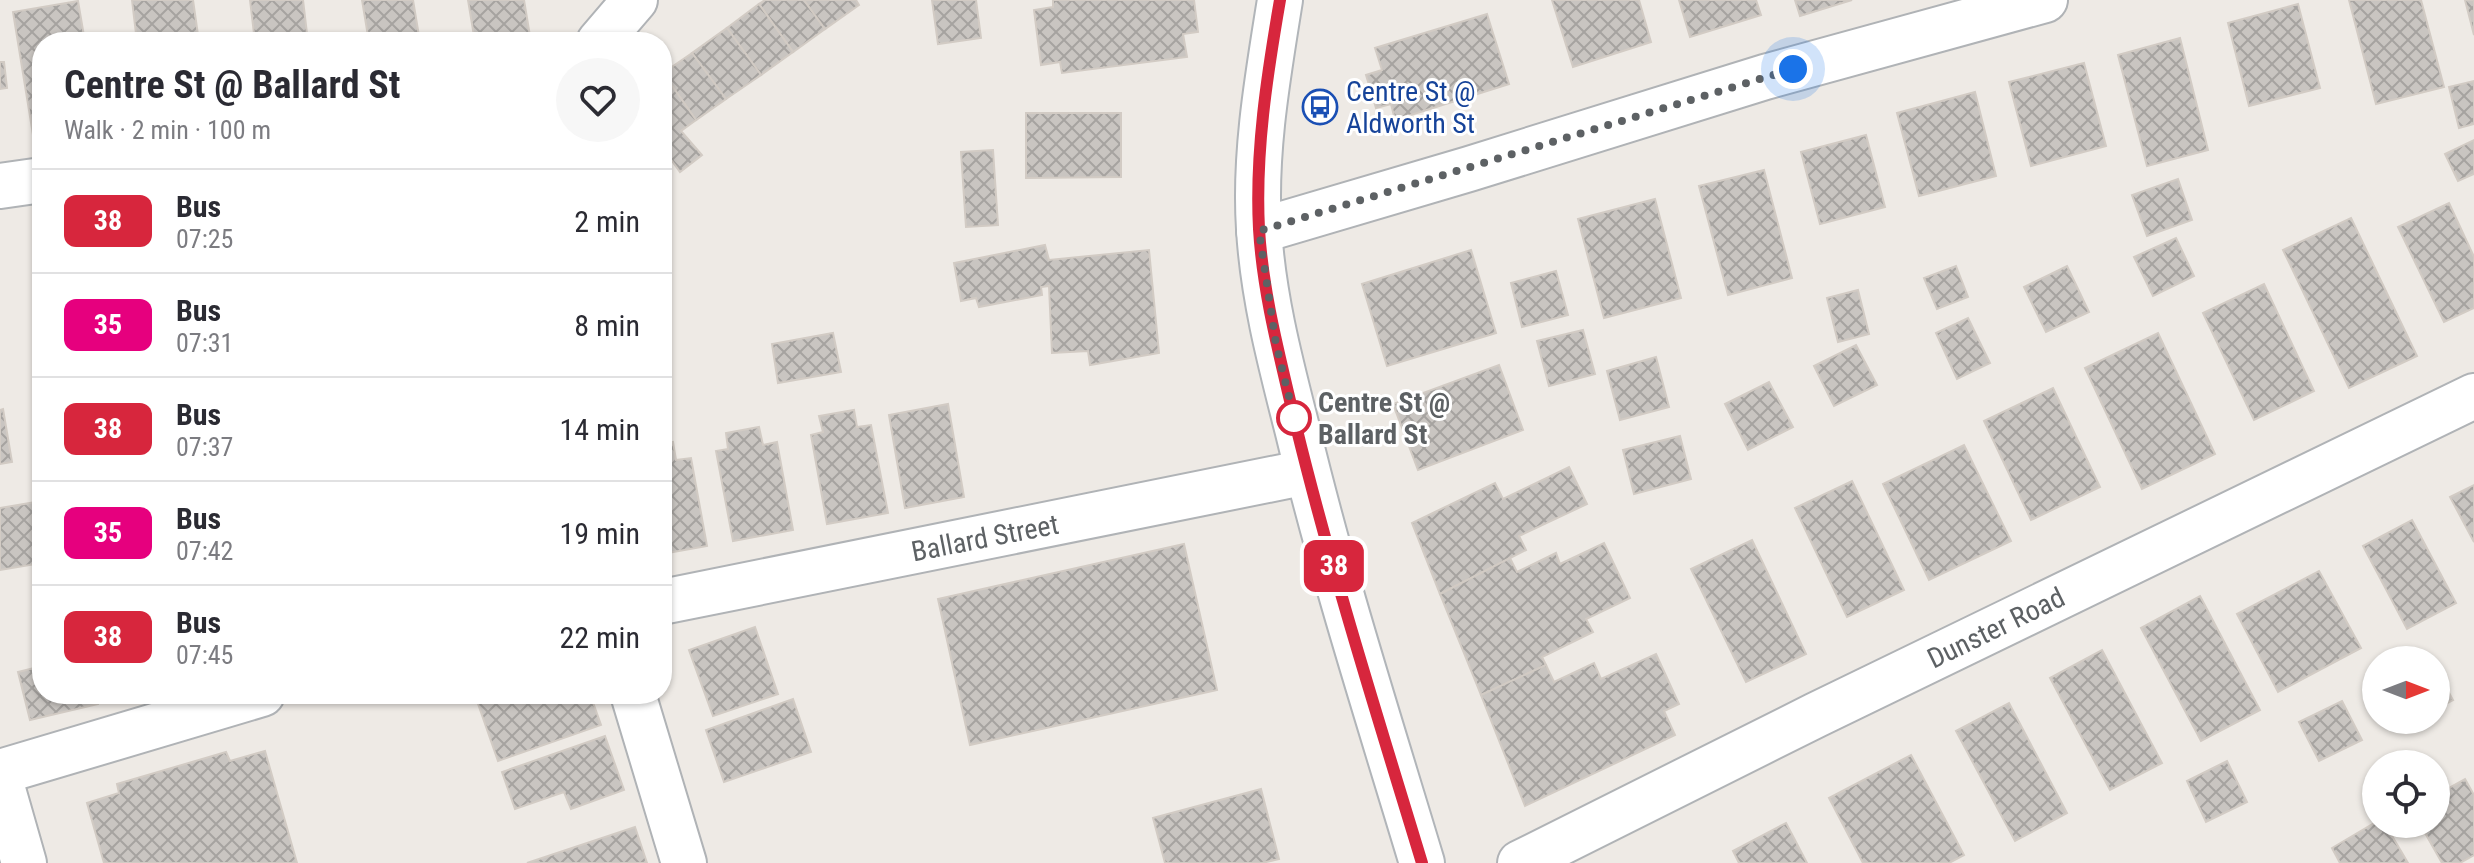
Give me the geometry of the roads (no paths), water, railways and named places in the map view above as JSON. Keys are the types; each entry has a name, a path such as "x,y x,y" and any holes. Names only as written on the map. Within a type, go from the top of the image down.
{"street":[{"path":"608,32 635,0"},
{"path":"1280,0 1258,177 1259,231 1276,344 1307,472 1422,863"},
{"path":"1259,231 1765,77 2045,0"},
{"path":"0,186 32,181"},
{"name":"Dunster Road","path":"1520,863 1816,715 2474,396"},
{"name":"Ballard Street","path":"672,600 1307,472"},
{"path":"0,772 228,704"},
{"path":"636,704 684,863"},
{"path":"0,779 24,863"}],"place":[{"name":"Centre St @ Aldworth St","path":"1320,107"},
{"name":"Centre St @ Ballard St","path":"1294,418"}]}
